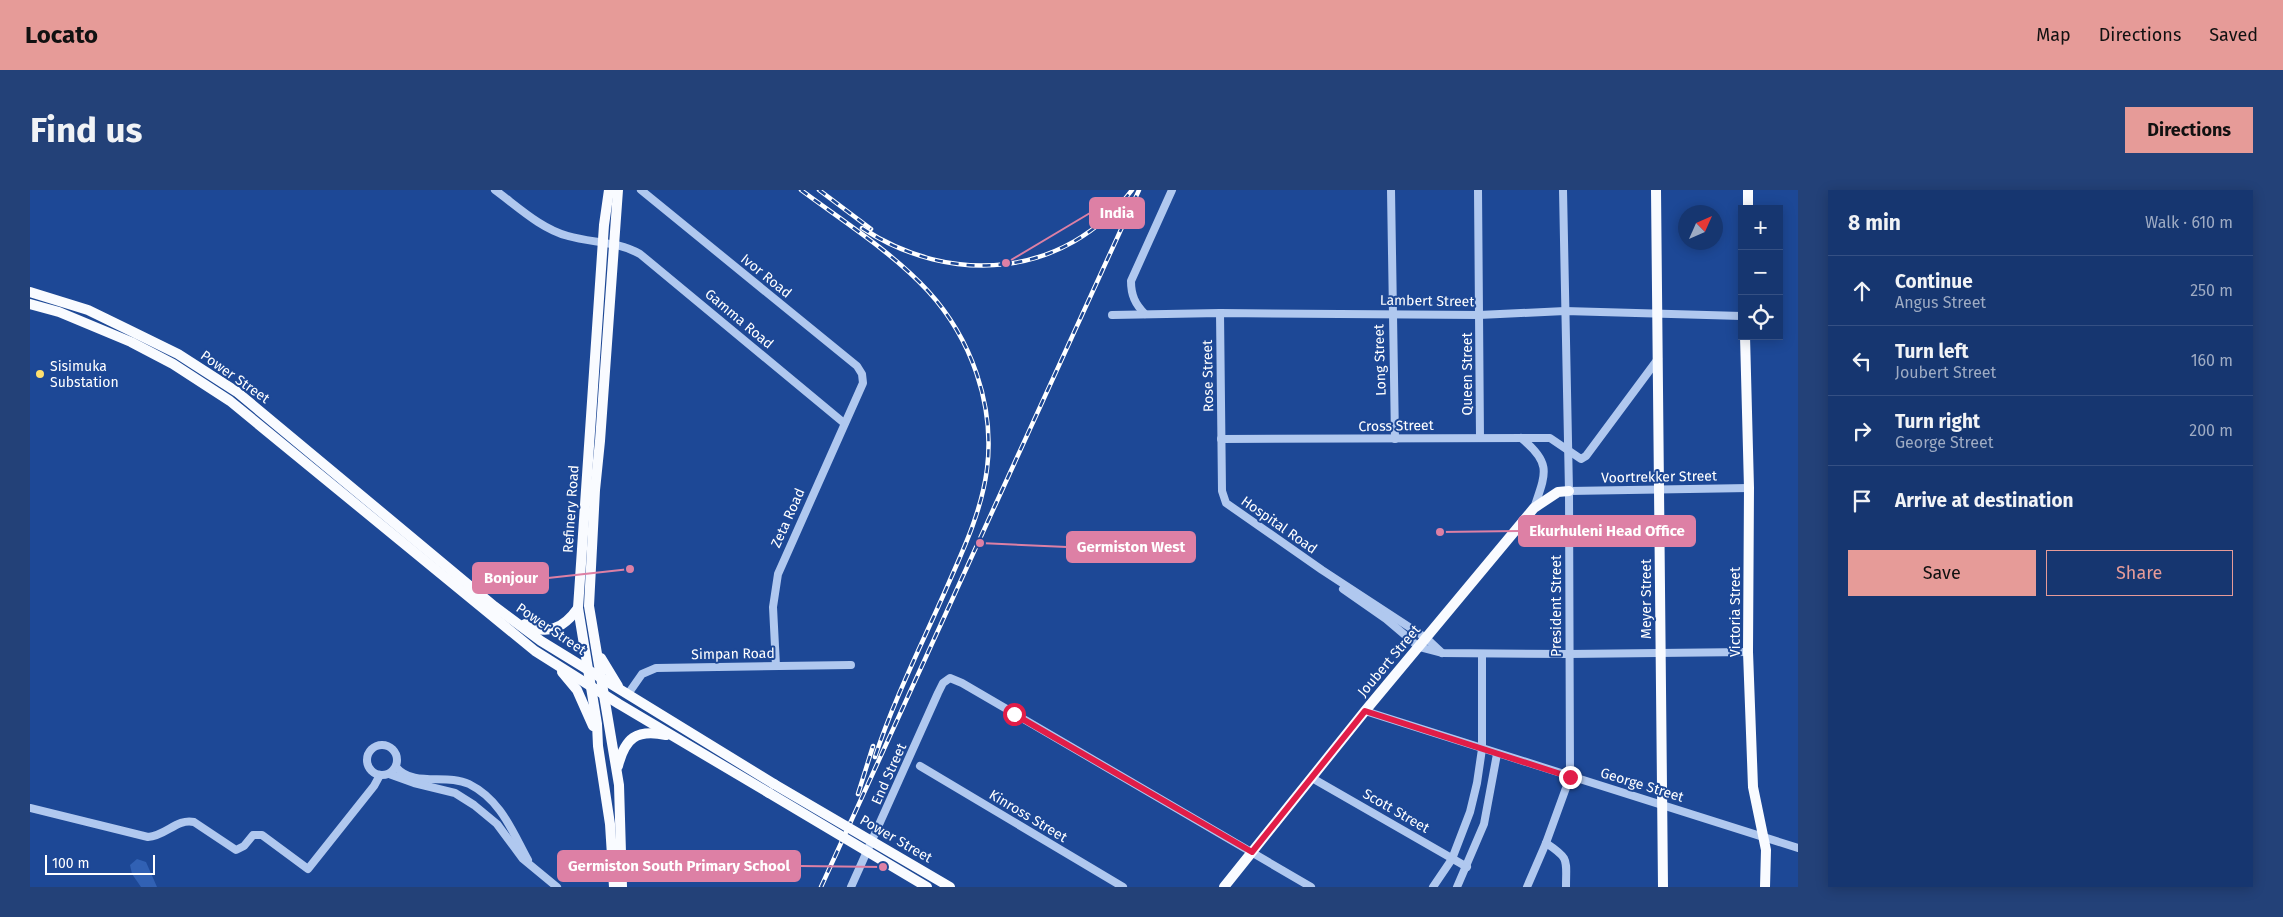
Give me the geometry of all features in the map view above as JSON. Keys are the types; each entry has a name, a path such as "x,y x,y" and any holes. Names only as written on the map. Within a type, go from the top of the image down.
{"main road":[{"name":"Refinery Road","path":"609,190 608,243 595,440 589,606 620,791 622,887"},
{"name":"Refinery Road","path":"608,243 618,190"},
{"name":"Meyer Street","path":"1656,190 1662,887"},
{"path":"1748,190 1748,205"},
{"name":"Power Street","path":"30,292 88,310 178,354 237,392 488,612 555,664 672,736 950,887"},
{"name":"Power Street","path":"30,304 59,312 91,325 131,342 174,364 230,401 333,477 494,606 541,641 625,692 771,789 927,887"},
{"name":"Victoria Street","path":"1745,340 1750,488 1748,652 1753,787 1766,850 1765,887"},
{"path":"174,364 178,354"},
{"name":"Refinery Road","path":"595,440 578,608 597,724 598,746 610,824 614,887"},
{"name":"Joubert Street","path":"1224,887 1365,711 1534,508 1558,492 1569,491"},
{"path":"494,606 533,628 546,631 565,624 578,608"},
{"path":"596,648 608,673 625,692"},
{"path":"555,664 574,686 584,703 598,746"},
{"path":"617,770 625,746 635,736 656,733 672,736"}],"street":[{"name":"Gamma Road","path":"495,190 554,231 635,251 844,423"},
{"name":"Ivor Road","path":"641,190 857,366 863,379 860,388"},
{"path":"1145,314 1134,301 1131,281 1172,190"},
{"name":"Long Street","path":"1391,190 1394,439"},
{"name":"Queen Street","path":"1478,190 1480,438"},
{"name":"President Street","path":"1526,887 1546,843 1570,777 1568,654 1569,450 1563,190"},
{"name":"Lambert Street","path":"1112,315 1220,313 1480,314 1566,311 1658,312 1738,316"},
{"name":"Rose Street","path":"1220,313 1221,440"},
{"path":"1569,450 1578,458 1581,459 1586,456 1658,359"},
{"name":"Zeta Road","path":"776,666 772,607 778,574 860,388"},
{"path":"1521,438 1536,451 1542,460 1544,471 1543,483 1534,508"},
{"name":"Cross Street","path":"1221,440 1550,438 1569,450"},
{"name":"Hospital Road","path":"1221,440 1222,491 1226,503 1322,570 1426,638 1442,653"},
{"name":"Voortrekker Street","path":"1569,491 1750,488"},
{"name":"Hospital Road","path":"1322,570 1419,647"},
{"path":"1419,647 1442,653 1482,654 1748,652"},
{"path":"1433,887 1452,858 1470,812 1482,749 1482,654"},
{"name":"Simpan Road","path":"625,692 642,674 656,668 851,665"},
{"name":"End Street","path":"851,887 941,688 946,680 955,678 1252,852"},
{"name":"George Street","path":"1365,711 1798,848"},
{"path":"384,745 392,749 397,757 396,767 389,774 380,776 371,771 366,762 369,752 375,746 384,745"},
{"path":"1457,887 1484,824 1497,754"},
{"name":"Kinross Street","path":"920,766 1124,887"},
{"path":"396,767 409,777 459,781 469,784 496,806 509,822 532,866"},
{"path":"389,774 414,784 454,793 497,824 523,860 557,887"},
{"path":"30,808 148,837 161,835 177,824 188,821 194,822 236,850 244,846 253,835 262,835 308,869 380,776"},
{"name":"Scott Street","path":"1312,778 1467,867"},
{"path":"488,816 496,806"},
{"path":"1546,843 1564,855 1566,887"},
{"path":"1252,852 1311,887"}],"shaded area":[{"path":"137,859 146,862 157,887 141,887 132,874 130,865"}],"railway":[{"path":"801,190 899,263 928,291 943,310 968,351 977,374 987,421 989,445 987,469 973,526 901,689 875,757"},
{"path":"819,190 871,229"},
{"path":"862,228 897,247 933,259 969,265 1006,264 1041,256 1074,241 1105,219 1132,190"},
{"path":"821,887 1139,190"},
{"path":"858,794 873,746"}],"place":[{"name":"India","path":"1006,263"},
{"name":"Sisimuka Substation","path":"40,374"},
{"name":"Ekurhuleni Head Office","path":"1440,532"},
{"name":"Germiston West","path":"980,543"},
{"name":"Bonjour","path":"630,569"},
{"name":"Germiston South Primary School","path":"883,867"}],"route":[{"path":"1014,714 1252,852 1365,711 1570,777"}]}
